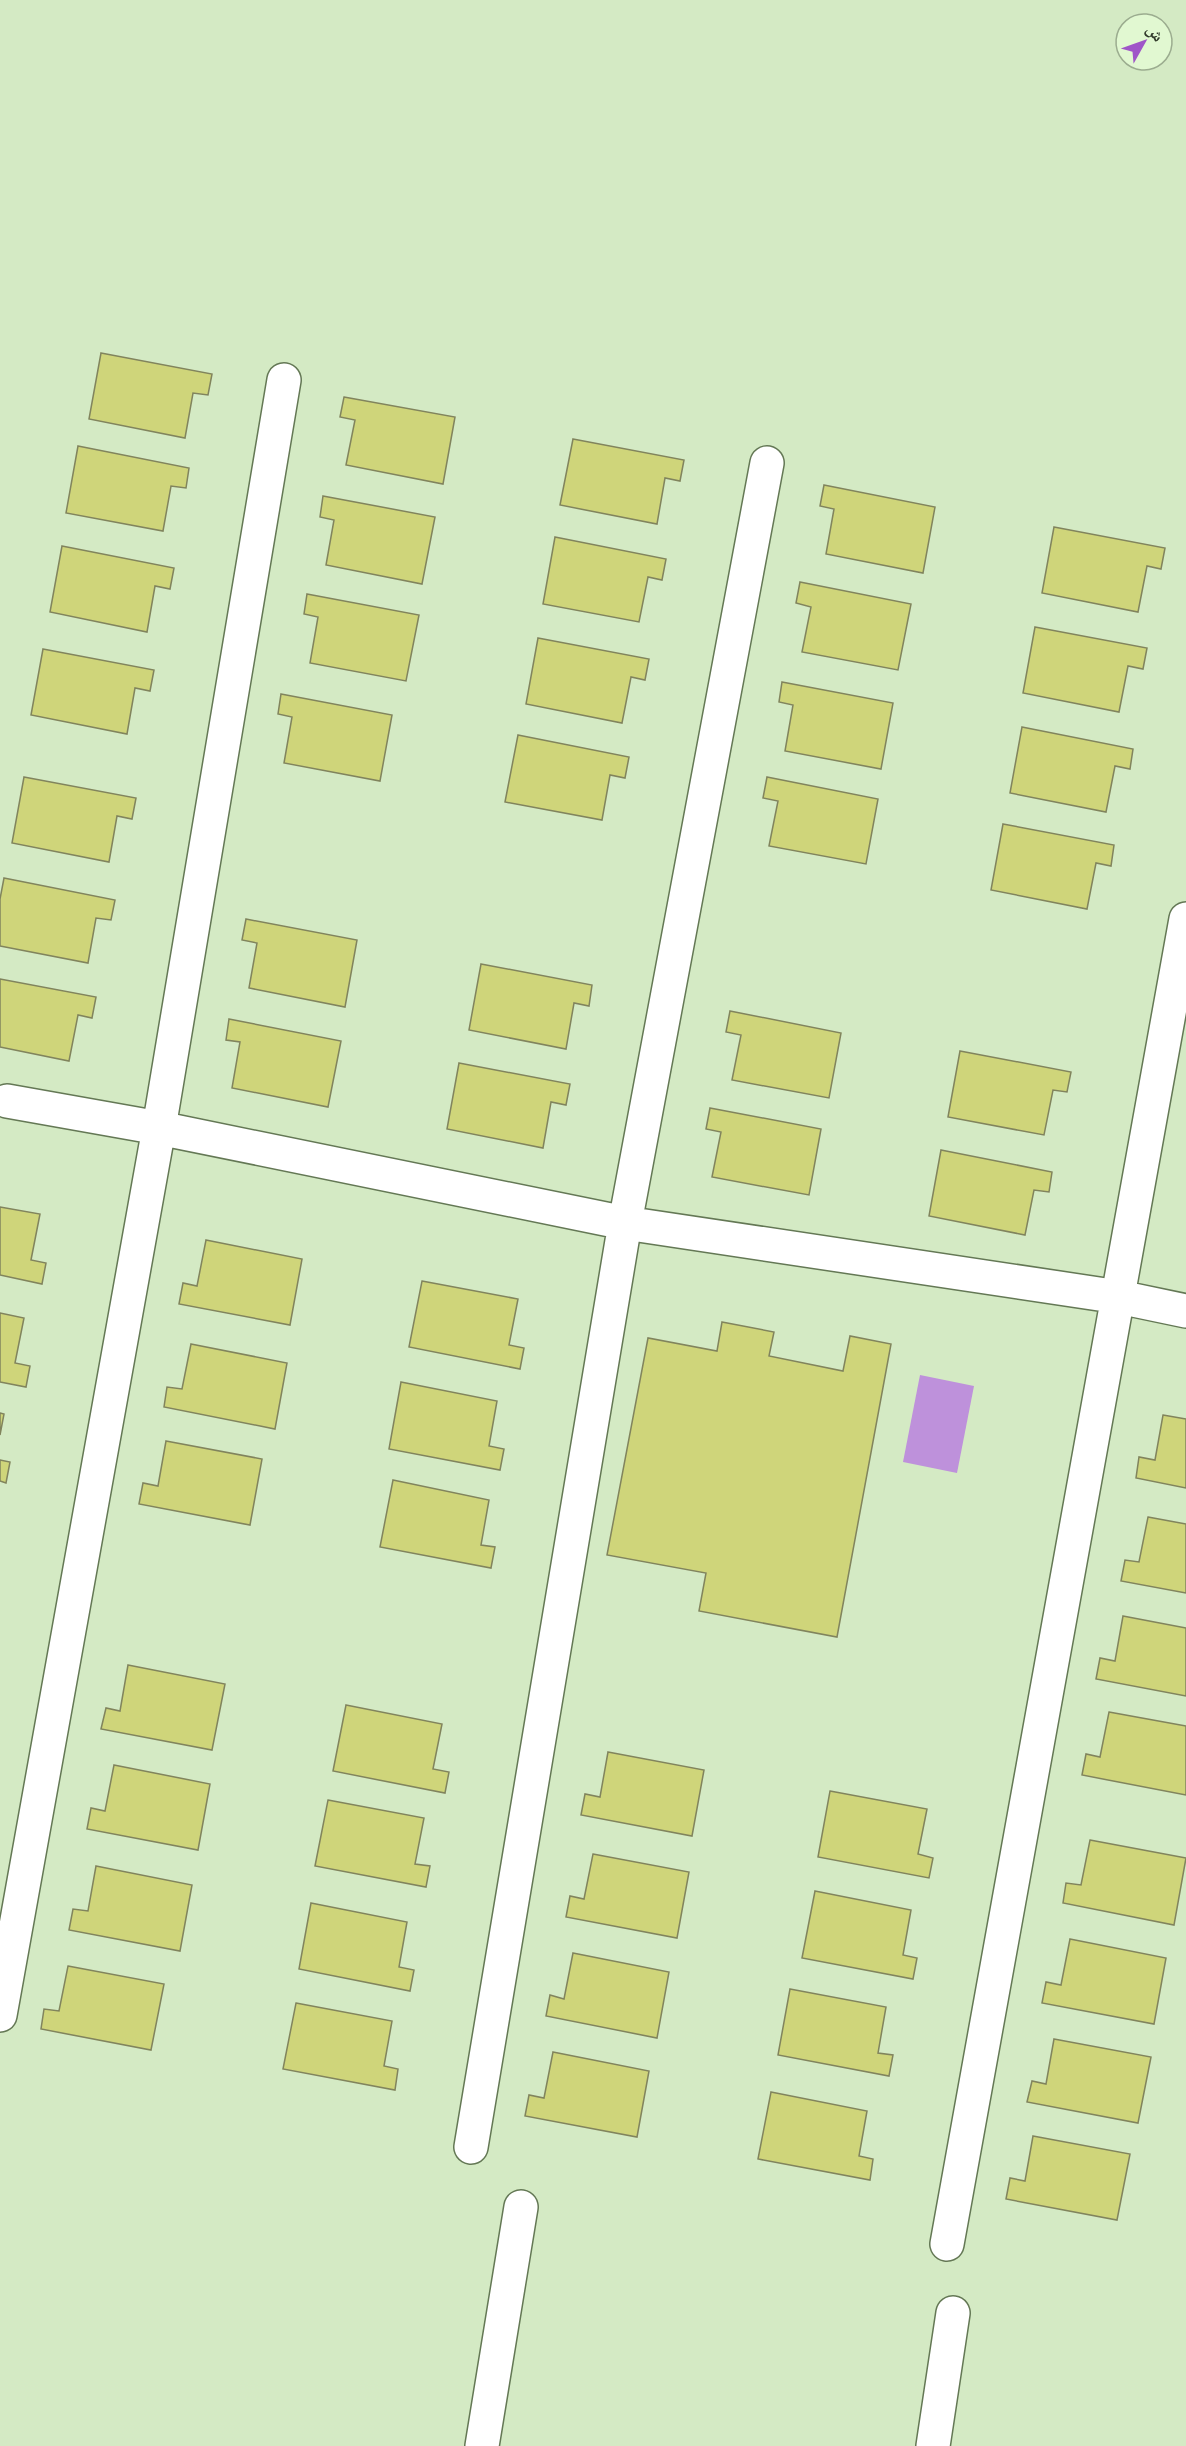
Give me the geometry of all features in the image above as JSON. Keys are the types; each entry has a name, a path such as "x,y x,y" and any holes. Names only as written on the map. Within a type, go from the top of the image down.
{"street":[{"path":"0,2015 159,1128 284,380"},
{"path":"471,2147 625,1222 767,463"},
{"path":"947,2244 1186,919"},
{"path":"7,1101 159,1128 625,1222 1119,1297 1186,1311"},
{"path":"482,2446 521,2207"},
{"path":"933,2446 953,2313"}],"shaded area":[{"path":"920,1375 974,1386 957,1473 903,1462"}],"building":[{"path":"101,353 212,374 208,395 193,393 185,438 89,419"},
{"path":"344,397 455,417 443,484 346,465 355,420 340,417"},
{"path":"573,439 684,460 680,481 665,478 657,524 560,505"},
{"path":"78,446 189,468 186,488 171,486 163,531 66,513"},
{"path":"824,485 935,507 923,573 826,554 834,509 820,506"},
{"path":"323,496 435,517 422,584 326,565 334,520 320,517"},
{"path":"1054,527 1165,548 1161,569 1147,566 1138,612 1042,593"},
{"path":"555,537 666,559 662,580 648,577 639,622 543,604"},
{"path":"62,546 174,568 170,589 155,586 147,632 50,612"},
{"path":"800,582 911,604 898,670 802,652 811,607 796,603"},
{"path":"307,594 419,615 406,681 310,663 318,617 304,614"},
{"path":"1035,627 1147,648 1143,669 1128,666 1119,712 1023,693"},
{"path":"538,638 649,659 645,680 631,677 622,723 526,704"},
{"path":"43,649 154,670 150,691 135,688 127,734 31,715"},
{"path":"782,682 893,703 881,769 785,751 793,705 779,702"},
{"path":"281,694 392,715 380,781 284,763 292,717 278,714"},
{"path":"1022,727 1133,749 1130,769 1115,766 1106,812 1010,793"},
{"path":"518,735 629,757 625,778 610,775 602,820 505,802"},
{"path":"24,777 136,798 132,819 117,816 109,862 12,843"},
{"path":"767,777 878,799 866,864 769,846 778,801 763,798"},
{"path":"1003,824 1114,845 1111,866 1096,863 1087,909 991,890"},
{"path":"4,878 115,900 111,920 96,918 88,963 0,946 0,899"},
{"path":"246,919 357,940 345,1007 249,988 257,943 242,940"},
{"path":"481,964 592,985 589,1006 574,1003 566,1049 469,1030"},
{"path":"0,979 96,997 92,1018 78,1015 69,1061 0,1047"},
{"path":"730,1011 841,1033 829,1098 732,1080 741,1035 726,1032"},
{"path":"229,1019 341,1041 328,1107 232,1088 240,1042 226,1040"},
{"path":"960,1051 1071,1072 1067,1092 1053,1090 1044,1135 948,1117"},
{"path":"459,1063 570,1084 566,1105 551,1102 543,1148 447,1129"},
{"path":"710,1108 821,1129 809,1195 712,1177 721,1132 706,1129"},
{"path":"941,1150 1052,1172 1049,1192 1034,1190 1025,1235 929,1216"},
{"path":"0,1207 40,1214 31,1260 46,1263 42,1284 0,1275"},
{"path":"206,1240 302,1259 290,1325 179,1304 183,1283 197,1286"},
{"path":"422,1281 518,1299 509,1345 524,1348 520,1369 409,1347"},
{"path":"0,1313 24,1318 15,1363 30,1366 26,1387 0,1382"},
{"path":"722,1322 774,1332 769,1356 843,1371 850,1336 891,1344 837,1637 699,1611 706,1573 607,1555 648,1338 717,1351"},
{"path":"191,1344 287,1363 275,1429 164,1407 167,1387 182,1389"},
{"path":"401,1382 497,1401 489,1446 504,1449 500,1470 389,1449"},
{"path":"0,1413 4,1414 0,1435"},
{"path":"1163,1415 1186,1419 1186,1488 1136,1478 1139,1457 1155,1460"},
{"path":"166,1441 262,1459 250,1525 139,1504 143,1483 158,1486"},
{"path":"0,1460 10,1462 6,1483 0,1481"},
{"path":"393,1480 489,1500 481,1545 495,1547 491,1568 380,1547"},
{"path":"1148,1517 1186,1524 1186,1593 1121,1581 1125,1560 1139,1562"},
{"path":"1123,1616 1186,1628 1186,1696 1096,1679 1100,1658 1115,1661"},
{"path":"128,1665 225,1684 212,1750 101,1729 106,1708 120,1711"},
{"path":"346,1705 442,1724 433,1769 449,1772 445,1793 333,1771"},
{"path":"1109,1712 1186,1726 1186,1795 1082,1775 1086,1754 1100,1757"},
{"path":"608,1752 704,1770 692,1836 581,1815 585,1794 600,1797"},
{"path":"114,1765 210,1784 198,1850 87,1829 91,1808 105,1811"},
{"path":"830,1791 927,1809 918,1854 933,1858 929,1878 818,1857"},
{"path":"328,1800 424,1818 415,1864 430,1866 426,1887 315,1866"},
{"path":"1090,1840 1186,1858 1174,1925 1063,1903 1066,1883 1081,1885"},
{"path":"593,1854 689,1872 677,1938 566,1917 570,1896 584,1899"},
{"path":"96,1866 192,1885 180,1951 69,1930 73,1909 88,1911"},
{"path":"815,1891 911,1910 903,1955 917,1958 913,1979 802,1958"},
{"path":"311,1903 407,1922 399,1967 414,1970 410,1991 299,1969"},
{"path":"1070,1939 1166,1958 1154,2024 1042,2003 1046,1982 1061,1985"},
{"path":"573,1953 669,1972 657,2038 546,2016 550,1995 564,1999"},
{"path":"68,1966 164,1984 151,2050 41,2029 44,2009 59,2011"},
{"path":"790,1989 886,2007 878,2053 893,2055 889,2076 778,2055"},
{"path":"296,2003 392,2021 384,2066 398,2069 395,2090 283,2069"},
{"path":"1054,2039 1151,2057 1138,2123 1027,2102 1032,2081 1046,2084"},
{"path":"553,2052 649,2071 637,2137 525,2116 529,2095 544,2098"},
{"path":"771,2092 867,2111 859,2156 873,2159 870,2180 758,2159"},
{"path":"1033,2136 1130,2154 1117,2220 1006,2199 1010,2178 1025,2181"}]}
